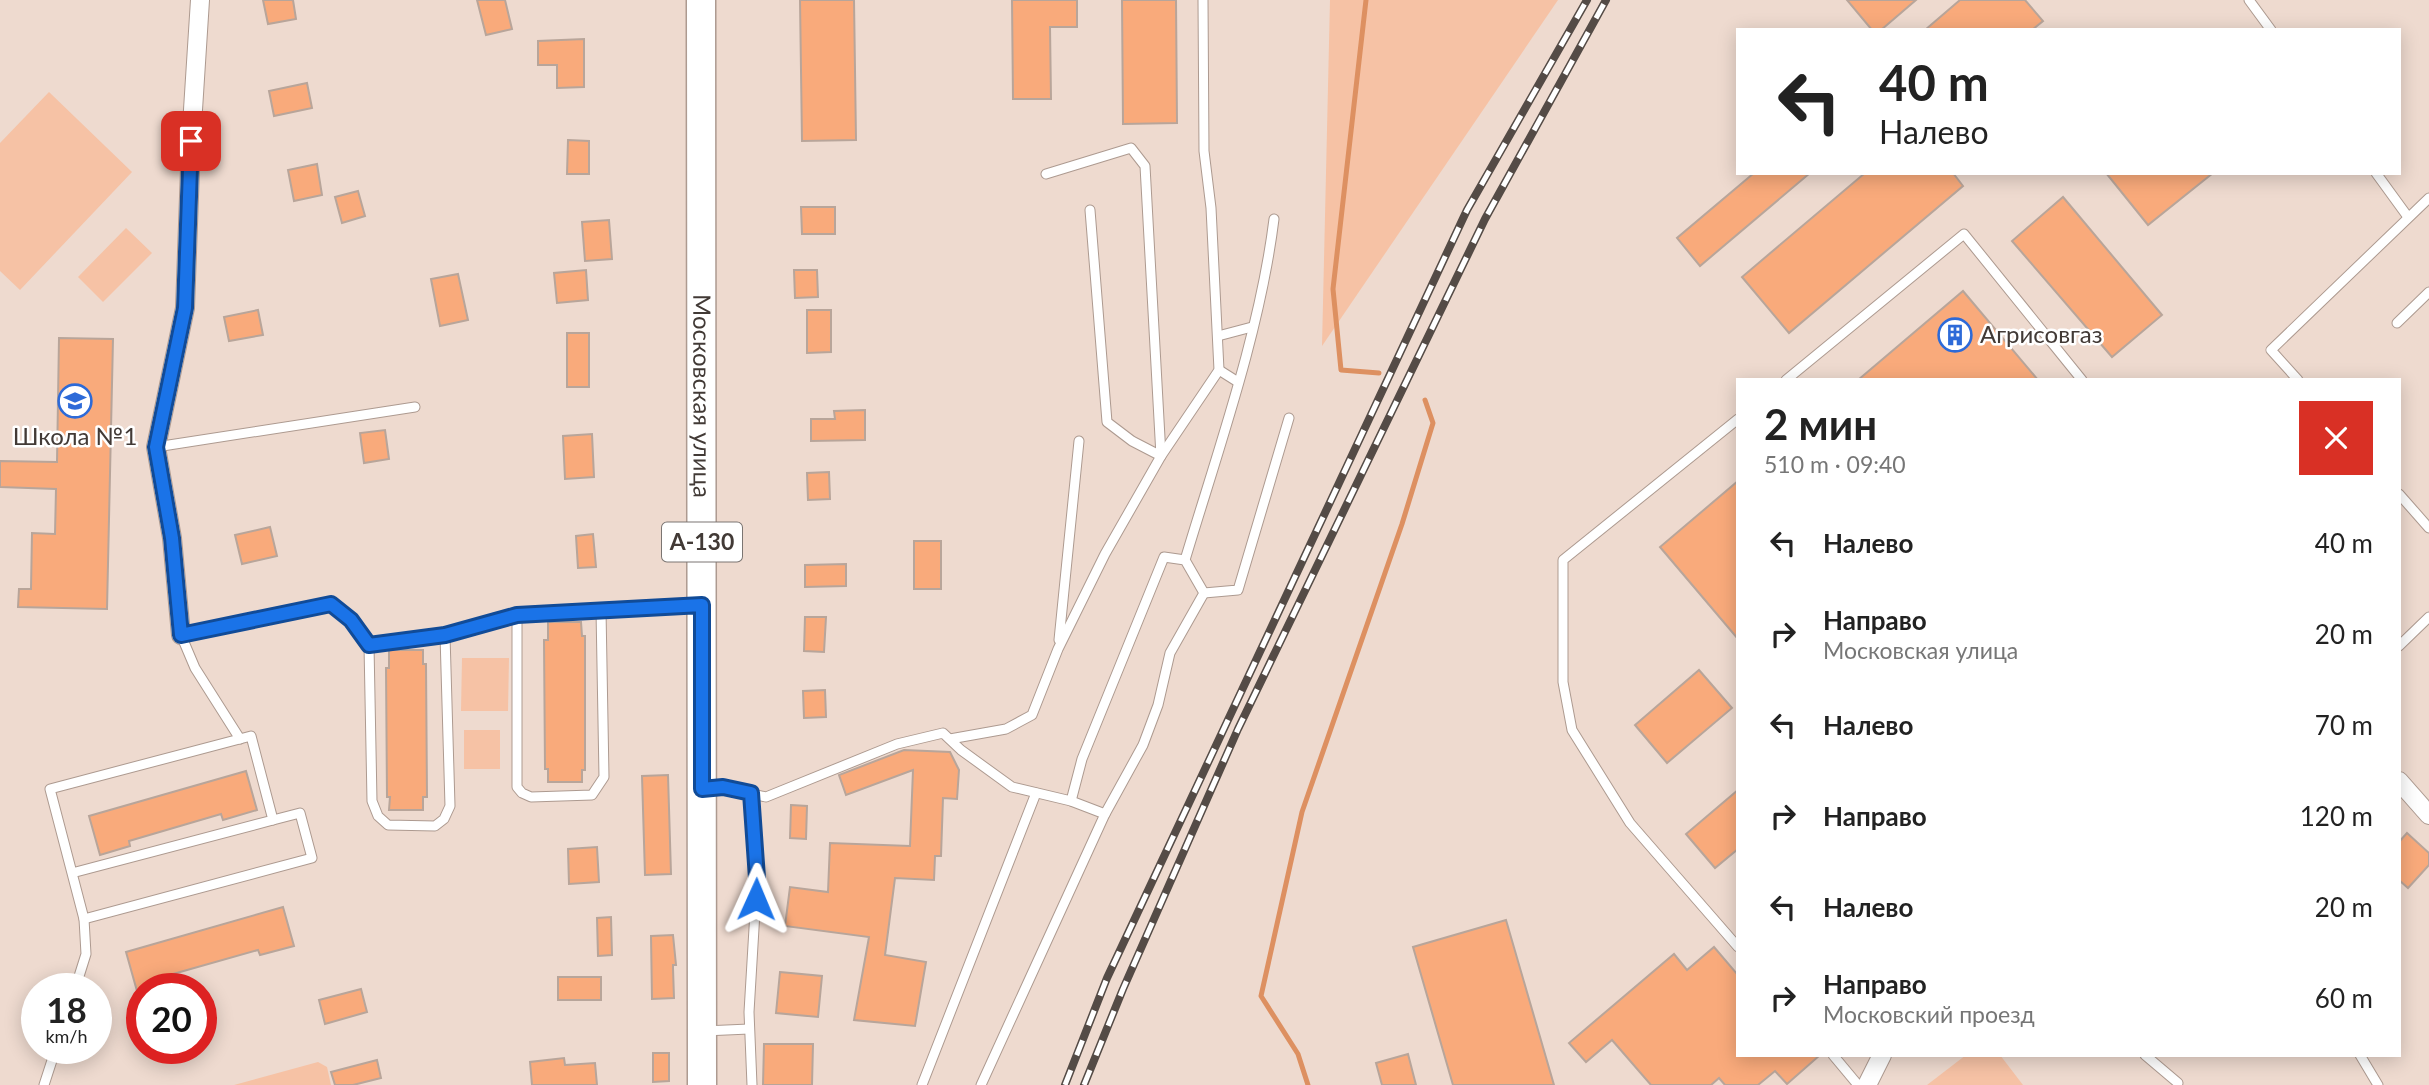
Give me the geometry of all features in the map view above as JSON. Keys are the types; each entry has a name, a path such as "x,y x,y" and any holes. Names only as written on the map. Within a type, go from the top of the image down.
{"main road":[{"name":"Московская улица","path":"701,0 702,1085"}],"street":[{"path":"181,635 172,538 156,447 185,308 191,141 200,0"},
{"path":"2401,783 2429,815"},
{"path":"1867,1085 1881,1057"}],"lane":[{"path":"950,739 1006,729 1032,715 1058,649 1105,554 1161,456 1219,370 1211,208 1204,151 1203,0"},
{"path":"2249,0 2269,28"},
{"path":"1046,174 1131,148 1145,166 1161,456"},
{"path":"2377,175 2408,217"},
{"path":"2296,378 2271,350 2429,198"},
{"path":"1090,210 1107,422 1132,441 1161,456"},
{"path":"1204,593 1185,559 1238,382 1269,257 1274,219"},
{"path":"1788,378 1964,234 2080,378"},
{"path":"2397,323 2429,292"},
{"path":"1217,336 1252,327"},
{"path":"1219,370 1238,382"},
{"path":"156,447 415,407"},
{"path":"1204,593 1238,590 1289,418"},
{"path":"1736,421 1563,560 1563,682 1572,730 1630,823 1736,945"},
{"path":"1058,649 1080,442"},
{"path":"2401,496 2429,528"},
{"path":"1071,801 1087,746 1164,557 1185,559"},
{"path":"981,1085 1105,814 1143,745 1158,705 1170,653 1204,593"},
{"path":"240,738 195,668 181,635 331,604 351,620 369,645 372,801 378,816 388,825 435,826 444,819 450,806 445,635"},
{"path":"369,645 445,635 517,615 702,605"},
{"path":"517,615 517,787 531,797 592,795 604,777 601,610"},
{"path":"2401,644 2429,617"},
{"path":"702,789 723,787 766,797 897,744 943,733 1012,788 1071,801 1105,814"},
{"path":"80,973 86,954 84,919 50,789 251,736 273,820"},
{"path":"751,793 757,878 749,1029 752,1085"},
{"path":"922,1085 1036,793"},
{"path":"72,873 300,813 312,858 84,919"},
{"path":"702,1031 749,1029"},
{"path":"1835,1057 1858,1085"},
{"path":"2147,1057 2178,1083"},
{"path":"2361,1057 2378,1085"},
{"path":"44,1085 51,1064"}],"shaded area":[{"path":"1330,0 1558,0 1322,346"},
{"path":"49,92 132,172 20,290 0,271 0,143"},
{"path":"126,228 152,253 103,302 78,277"},
{"path":"462,658 509,658 508,711 461,711"},
{"path":"464,730 500,730 500,769 464,769"},
{"path":"1963,1057 2002,1057 2023,1085 1927,1085"},
{"path":"318,1062 327,1067 331,1085 234,1085"}],"building":[{"path":"263,0 293,0 296,19 268,24"},
{"path":"477,0 505,0 512,29 486,35"},
{"path":"800,0 854,0 856,140 802,141"},
{"path":"1012,0 1077,0 1077,27 1050,27 1051,99 1013,99"},
{"path":"1122,0 1176,0 1177,123 1123,124"},
{"path":"1847,0 1916,0 1883,28 1870,28"},
{"path":"1960,0 2025,0 2043,21 2034,28 1927,28"},
{"path":"584,39 584,87 557,88 557,65 538,65 538,41"},
{"path":"307,83 312,108 274,116 269,91"},
{"path":"568,140 589,141 589,174 567,174"},
{"path":"317,164 322,195 294,201 288,170"},
{"path":"1752,175 1808,175 1700,266 1677,238"},
{"path":"1863,175 1955,175 1963,186 1789,333 1742,277"},
{"path":"2108,175 2210,175 2148,225"},
{"path":"358,191 365,216 342,223 335,197"},
{"path":"2063,197 2162,315 2112,357 2012,241"},
{"path":"801,207 835,207 835,234 802,234"},
{"path":"609,220 612,259 585,261 582,222"},
{"path":"586,270 588,300 557,303 554,273"},
{"path":"794,270 817,270 818,297 795,298"},
{"path":"458,274 468,320 440,326 431,279"},
{"name":"Агрисовгаз","path":"1963,291 2036,378 1860,378"},
{"path":"258,310 263,335 229,341 224,317"},
{"path":"807,310 831,310 831,352 807,353"},
{"path":"567,333 589,333 589,387 567,387"},
{"path":"59,338 113,339 107,609 18,607 19,589 31,589 32,533 55,534 56,489 0,487 0,461 57,462"},
{"path":"865,410 865,440 811,441 811,419 835,419 834,411"},
{"path":"385,430 389,459 364,463 360,433"},
{"path":"592,434 594,477 565,479 563,436"},
{"path":"829,472 830,499 808,500 807,473"},
{"path":"1736,483 1736,637 1660,547"},
{"path":"270,527 277,556 242,564 235,535"},
{"path":"593,534 596,567 578,568 576,536"},
{"path":"914,541 941,541 941,589 914,589"},
{"path":"846,564 846,586 805,587 805,565"},
{"path":"805,617 826,617 824,652 804,651"},
{"path":"548,622 581,622 582,636 585,636 585,770 582,770 582,782 548,782 548,769 545,769 544,640 548,640"},
{"path":"389,650 423,650 423,664 426,664 427,797 423,797 423,810 389,810 386,668 389,668"},
{"path":"1699,670 1732,708 1667,763 1635,725"},
{"path":"825,690 826,717 804,718 803,691"},
{"path":"904,750 950,752 959,770 957,799 943,798 941,856 935,856 934,880 895,878 885,955 926,962 915,1026 854,1020 869,937 785,926 790,887 828,892 830,843 910,846 913,770 846,795 839,775"},
{"path":"246,771 257,810 223,820 221,814 129,841 130,846 100,855 89,816"},
{"path":"668,775 671,874 645,875 642,776"},
{"path":"1736,792 1736,851 1715,868 1686,834"},
{"path":"791,805 807,806 806,839 790,838"},
{"path":"2407,833 2429,853 2429,865 2408,888 2401,882 2401,840"},
{"path":"597,847 599,882 569,884 568,849"},
{"path":"283,907 294,946 260,955 258,950 177,973 132,973 126,952"},
{"path":"611,917 612,955 598,956 597,918"},
{"path":"1506,920 1554,1085 1453,1085 1413,947"},
{"path":"673,935 676,965 673,965 674,998 652,999 651,936"},
{"path":"1714,947 1736,973 1736,1057 1818,1057 1787,1084 1775,1071 1758,1085 1725,1085 1719,1078 1711,1085 1651,1085 1612,1040 1586,1062 1569,1043 1674,954 1687,970"},
{"path":"780,972 822,976 818,1017 776,1013"},
{"path":"558,977 601,977 601,1000 558,1000"},
{"path":"361,989 367,1012 325,1024 319,1000"},
{"path":"764,1044 813,1044 812,1085 763,1085"},
{"path":"653,1053 669,1053 669,1081 653,1082"},
{"path":"1408,1054 1416,1085 1382,1085 1376,1063"},
{"path":"564,1058 565,1065 595,1063 597,1085 532,1085 530,1062"},
{"path":"377,1060 381,1078 353,1085 335,1085 331,1072"}],"waterway":[{"path":"1366,0 1333,289 1341,370 1379,373"},
{"path":"1308,1085 1298,1054 1261,996 1302,812 1402,524 1433,423 1425,400"}],"railway":[{"path":"1065,1085 1107,978 1467,210 1587,0"},
{"path":"1084,1085 1123,989 1238,729 1485,219 1606,0"}],"place":[{"name":"Агрисовгаз","path":"1955,335"},
{"name":"Школа №1","path":"75,401"}],"route":[{"path":"191,141 185,308 156,447 172,538 181,635 331,604 351,620 369,645 445,635 517,615 702,605 702,789 723,787 751,793 756,899"}]}
